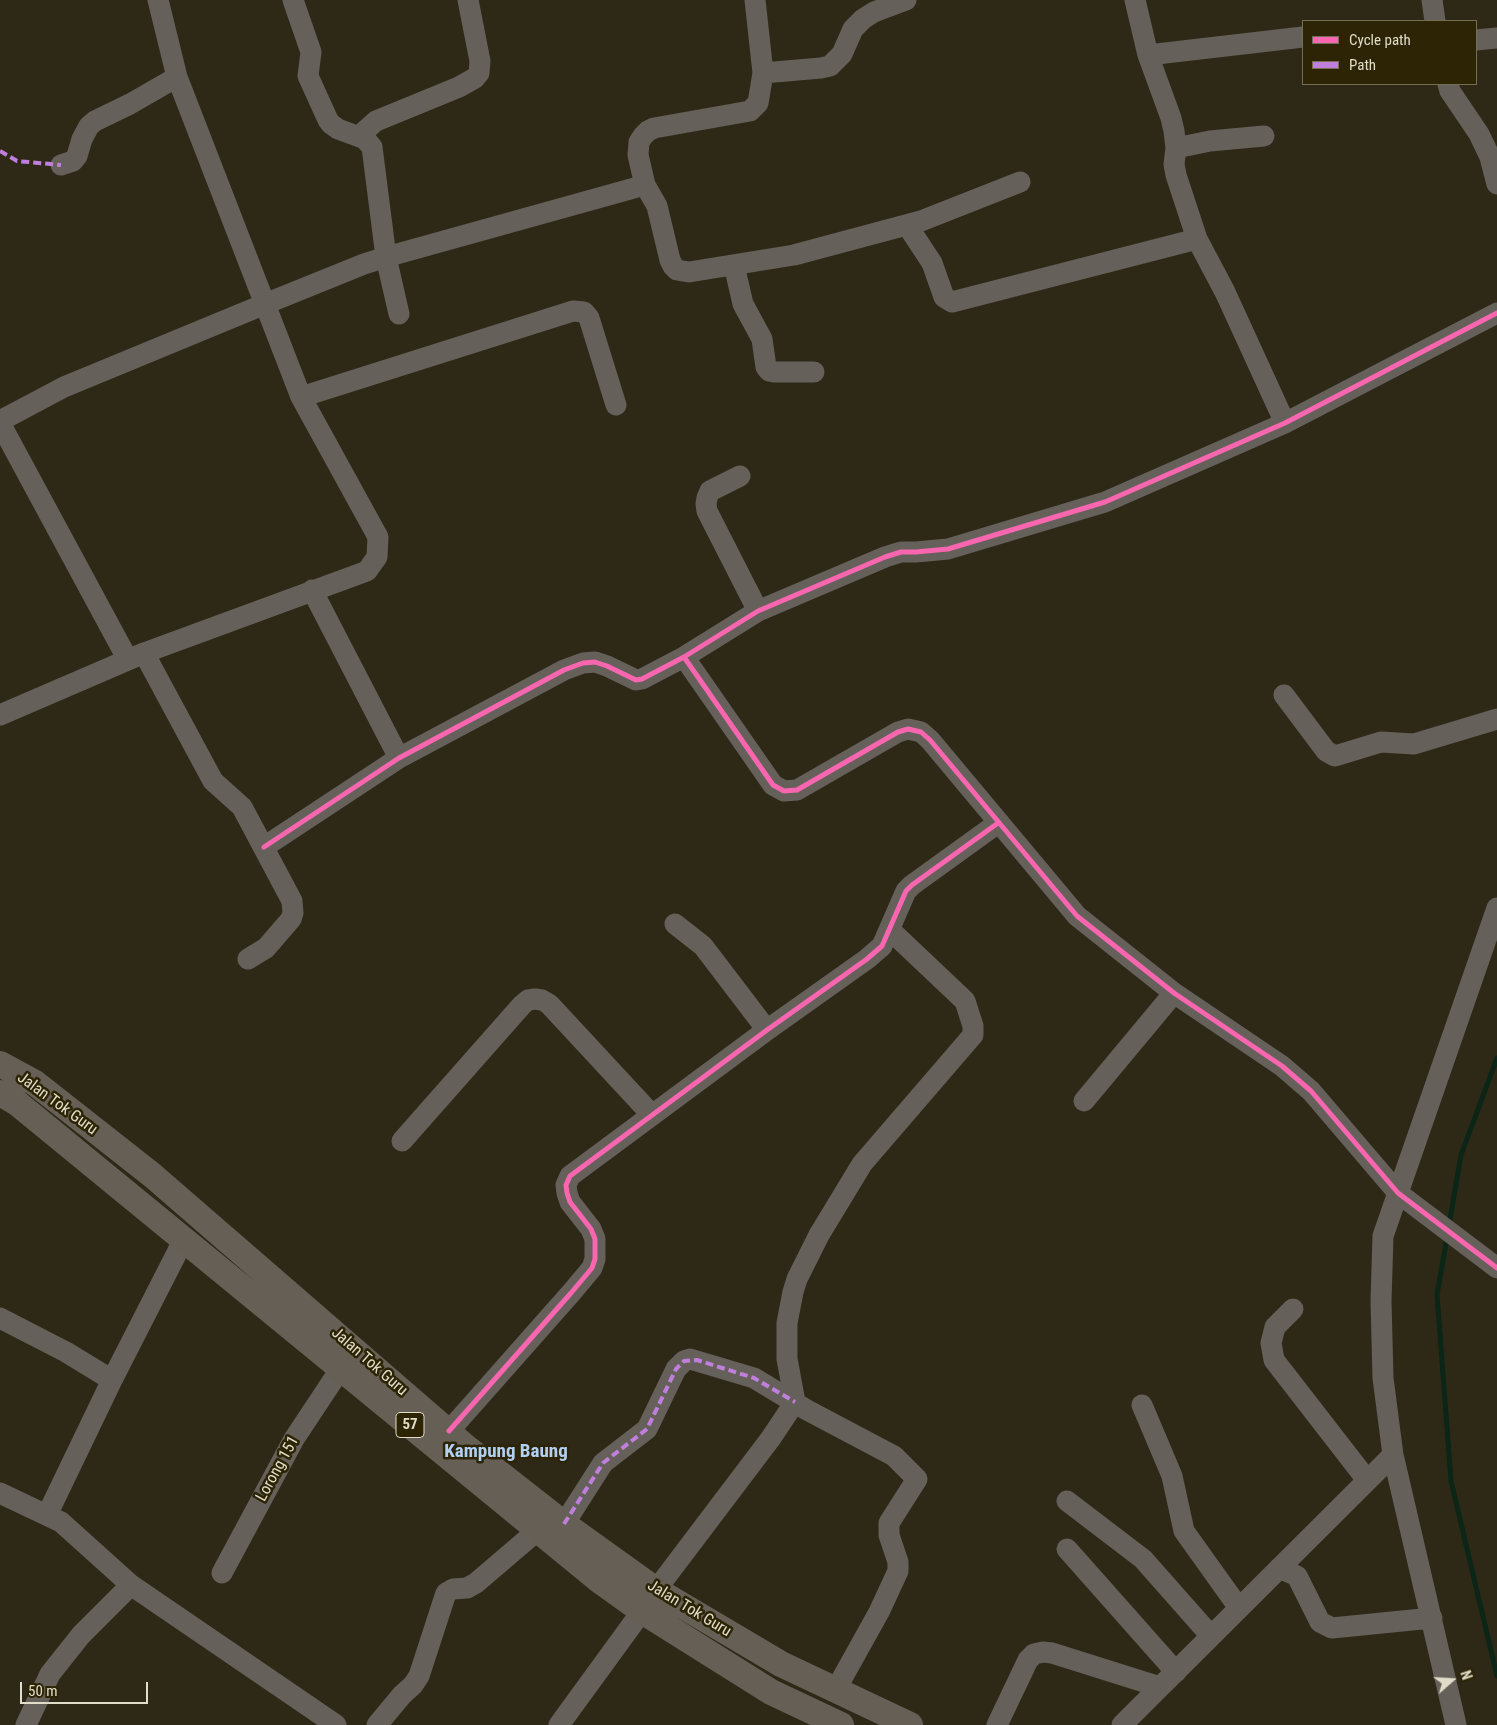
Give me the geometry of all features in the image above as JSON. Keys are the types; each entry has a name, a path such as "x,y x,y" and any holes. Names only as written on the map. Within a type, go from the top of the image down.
{"main road":[{"name":"Jalan Tok Guru","path":"0,1064 35,1084 152,1175 449,1431 564,1524 649,1600 771,1692 841,1725"},
{"name":"Jalan Tok Guru","path":"0,1093 17,1102 600,1581 649,1600 835,1691 910,1725"}],"street":[{"path":"0,715 136,656 366,570 377,556 378,537 300,397 177,77 158,0"},
{"path":"293,0 311,52 308,76 328,120 338,129 359,136 369,143 373,152 386,257 399,314"},
{"path":"359,136 376,121 475,78 479,73 480,61 468,0"},
{"path":"755,0 763,73 758,103 750,110 654,128 640,138 638,155 645,185 656,203 670,260 677,270 690,272 794,256 921,221 1020,182"},
{"path":"763,73 830,66 842,54 853,29 863,19 874,12 906,0"},
{"path":"1135,0 1148,55 1171,118 1176,148 1174,164 1176,175 1197,239 1225,292 1284,423"},
{"path":"1432,0 1434,20"},
{"path":"1148,55 1302,37"},
{"path":"1477,40 1497,38"},
{"path":"61,165 67,164 77,156 82,139 89,126 95,121 130,104 177,77"},
{"path":"1448,85 1450,91 1479,134 1490,157 1497,184"},
{"path":"1176,148 1210,141 1264,136"},
{"path":"248,959 266,948 291,919 293,913 292,901 242,807 213,781 136,656 0,422 64,387 364,264 645,185"},
{"path":"906,225 932,263 942,293 952,302 1197,239"},
{"path":"734,265 743,304 762,339 766,367 769,371 774,372 814,372"},
{"path":"300,397 574,311 584,312 589,318 616,405"},
{"path":"264,847 399,758 564,670 583,663 595,662 636,680 642,679 758,611 893,554 948,549 1105,502 1284,423 1497,313"},
{"path":"740,476 710,491 706,504 758,611"},
{"path":"312,590 399,758"},
{"path":"684,656 773,785 784,791 797,790 898,732 914,729 921,732 930,740 1077,916 1174,993 1282,1066 1311,1091 1403,1197 1497,1268"},
{"path":"1284,695 1326,751 1335,756 1381,742 1414,744 1497,719"},
{"path":"449,1431 592,1268 595,1259 595,1239 591,1229 570,1202 566,1193 566,1185 570,1176 767,1030 867,959 882,946 906,891 998,823"},
{"path":"1456,1725 1393,1455 1383,1378 1381,1302 1383,1236 1403,1197 1497,908"},
{"path":"675,924 703,946 767,1030"},
{"path":"559,1725 795,1402 786,1345 787,1323 793,1292 819,1235 862,1164 970,1039 974,1031 963,998 890,930"},
{"path":"1084,1101 1174,993"},
{"path":"402,1141 522,1004 535,998 549,1004 652,1115"},
{"path":"47,1515 112,1380 184,1239"},
{"path":"1293,1309 1275,1327 1271,1342 1274,1360 1367,1480"},
{"path":"0,1318 66,1352 112,1380"},
{"path":"564,1524 602,1463 647,1429 676,1369 684,1361 697,1360 754,1378 894,1456 917,1479 889,1523 888,1535 899,1566 897,1575 879,1612 835,1691"},
{"name":"Lorong 151","path":"222,1574 294,1439 340,1368"},
{"path":"1142,1405 1172,1476 1184,1531 1239,1608"},
{"path":"1122,1725 1393,1455"},
{"path":"0,1493 61,1522 131,1585 336,1725"},
{"path":"1067,1501 1143,1559 1211,1636"},
{"path":"377,1725 419,1676 446,1593 453,1589 467,1588 476,1583 538,1530"},
{"path":"1068,1549 1176,1672"},
{"path":"1280,1568 1297,1576 1320,1622 1332,1628 1432,1618"},
{"path":"26,1725 50,1674 81,1635 131,1585"},
{"path":"997,1725 1028,1660 1034,1654 1052,1653 1160,1687"}],"waterway":[{"path":"1449,1225 1461,1155 1497,1058"},
{"path":"1447,1238 1437,1294 1451,1481 1497,1676"}],"marked path":[{"path":"0,151 17,161 61,165"},
{"path":"564,1524 603,1463 647,1429 676,1369 684,1361 697,1360 754,1378 795,1402"}],"cycle path":[{"path":"264,847 399,758 564,670 583,663 595,662 636,680 642,679 684,657 758,611 885,557 901,552 948,549 1105,502 1285,423 1497,313"},
{"path":"684,657 773,785 784,791 797,790 898,732 908,729 921,732 930,740 1077,916 1174,993 1282,1066 1311,1091 1398,1193 1497,1268"},
{"path":"449,1431 592,1268 595,1259 595,1239 591,1229 570,1202 566,1185 570,1176 767,1030 867,959 882,946 906,891 998,823"}],"district":[{"name":"Kampung Baung","path":"506,1452"}]}
